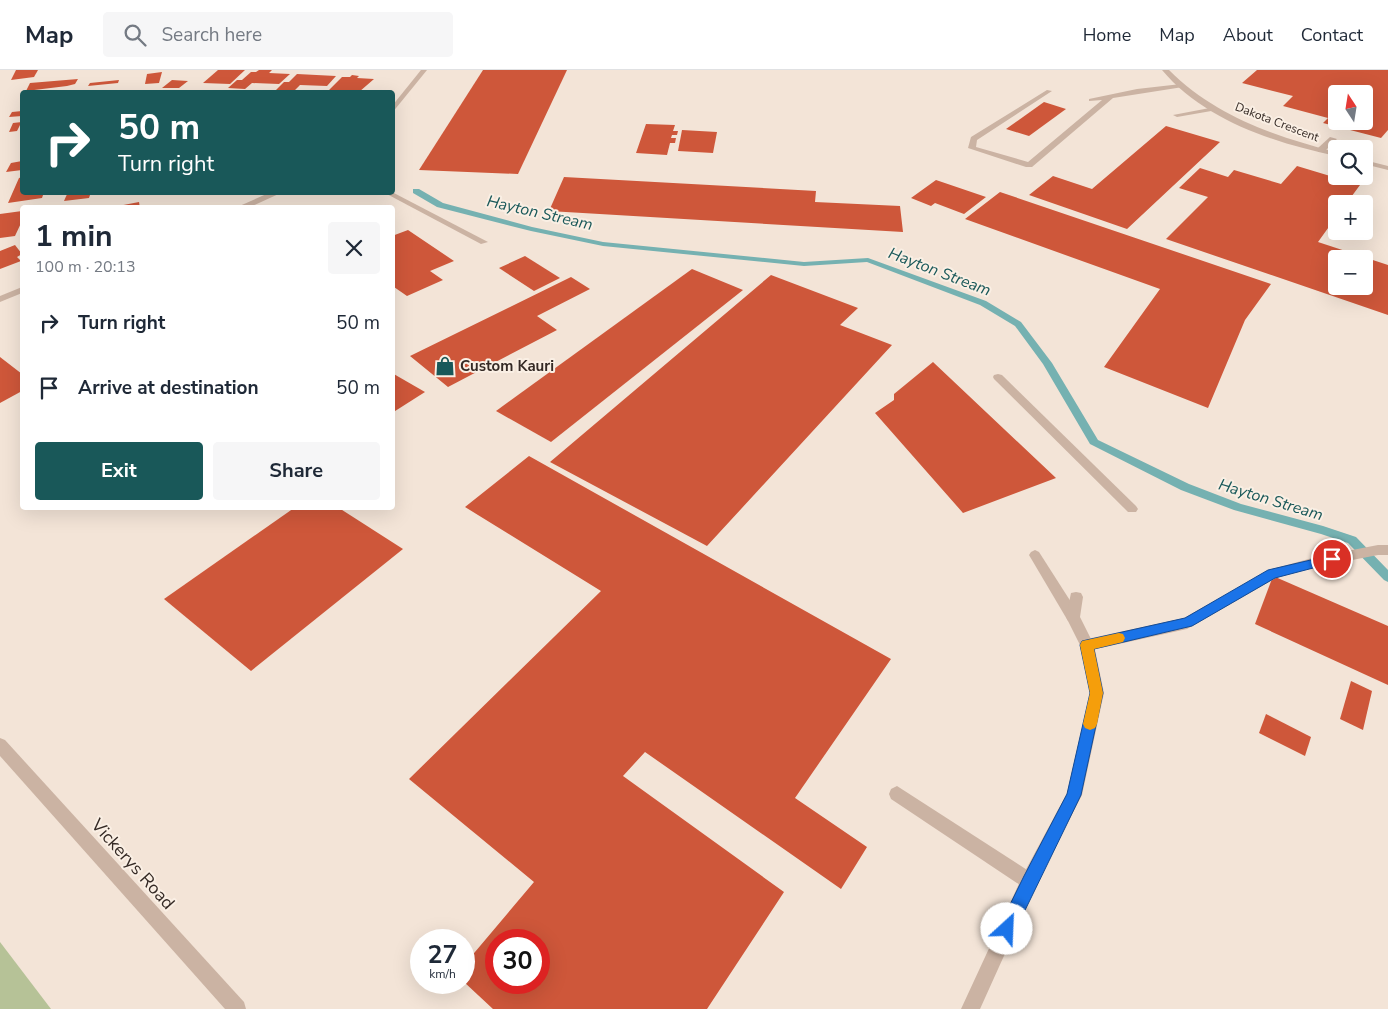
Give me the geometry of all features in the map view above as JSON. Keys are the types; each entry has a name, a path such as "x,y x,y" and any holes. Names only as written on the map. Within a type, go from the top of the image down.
{"street":[{"path":"395,107 424,70"},
{"name":"Dakota Crescent","path":"1165,70 1181,86 1215,109 1251,127 1328,152"},
{"path":"1091,100 1181,86"},
{"path":"1049,91 974,139 972,148 1029,165 1112,96"},
{"path":"1177,115 1215,109"},
{"path":"1321,150 1333,139"},
{"path":"1373,164 1388,168"},
{"path":"246,205 272,195"},
{"path":"393,195 484,242"},
{"path":"0,299 20,291"},
{"path":"998,377 1132,509"},
{"path":"1087,645 1188,623 1272,574 1347,556 1383,550"},
{"path":"970,1009 1029,881 1074,795 1097,693 1087,645 1073,617 1034,555"},
{"path":"1073,617 1076,597"},
{"name":"Vickerys Road","path":"0,745 237,1009"},
{"path":"897,794 1029,881"}],"green space":[{"path":"0,942 51,1009 0,1009"}],"building":[{"path":"16,70 38,70 34,77 11,80"},
{"path":"218,70 245,70 230,84 203,83"},
{"path":"272,70 269,73 290,74 279,84 252,83 245,89 228,88 237,80 242,80 251,72"},
{"path":"483,70 567,70 518,174 419,170"},
{"path":"1257,70 1388,70 1388,130 1381,138 1350,130 1373,130 1373,85 1328,85 1328,118 1283,106 1293,96 1242,83"},
{"path":"162,72 159,83 145,84 147,74"},
{"path":"297,74 336,76 327,86 300,85 295,90 276,90 284,82 289,82"},
{"path":"352,75 359,76 357,78 374,79 361,90 329,90 342,77 350,77"},
{"path":"78,79 75,84 67,86 26,90 30,83"},
{"path":"119,80 118,83 88,86 90,83"},
{"path":"172,80 188,81 179,88 162,88"},
{"path":"1044,102 1066,109 1029,136 1006,129"},
{"path":"20,111 20,116 9,117 12,112"},
{"path":"1328,118 1328,124 1323,123"},
{"path":"20,122 20,125 17,131 9,132 13,123"},
{"path":"646,124 675,125 673,131 678,131 677,135 672,135 671,138 676,138 675,143 670,143 667,155 636,153"},
{"path":"1166,126 1220,142 1127,229 1029,195 1053,176 1092,189"},
{"path":"682,130 717,132 713,153 678,151"},
{"path":"20,161 20,170 6,172 11,163"},
{"path":"1297,166 1328,175 1328,185 1360,185 1353,195 1328,195 1328,228 1318,242 1342,250 1328,250 1328,294 1166,239 1208,197 1179,188 1200,168 1228,177 1234,170 1281,184"},
{"path":"564,177 816,191 815,202 900,206 903,232 549,211"},
{"path":"19,178 20,195 43,195 42,198 8,203"},
{"path":"936,180 986,197 964,214 935,203 931,206 911,198"},
{"path":"1000,192 1271,284 1245,320 1208,408 1104,367 1160,289 965,219"},
{"path":"67,195 90,195 89,198 64,201"},
{"path":"139,202 140,205 123,205"},
{"path":"20,211 20,225 15,236 0,238 0,214"},
{"path":"408,230 454,261 430,271 443,280 407,296 395,288 395,235"},
{"path":"15,245 20,251 20,255 17,257 20,261 0,269 0,251"},
{"path":"525,256 560,278 534,291 499,268"},
{"path":"1373,260 1388,265 1388,315 1330,295 1373,295"},
{"path":"692,269 743,290 551,442 496,411"},
{"path":"771,275 858,308 840,325 892,345 707,546 550,462"},
{"path":"571,277 590,289 537,316 557,330 448,387 410,356"},
{"path":"0,357 20,372 20,392 0,403"},
{"path":"933,362 1056,478 963,513 875,413 894,400 894,394"},
{"path":"395,375 425,392 395,411"},
{"path":"529,456 891,659 795,798 867,847 841,889 645,752 623,776 784,892 707,1009 493,1009 475,992 475,952 485,940 485,994 550,994 550,929 494,929 534,882 409,779 601,591 465,507"},
{"path":"291,510 342,510 403,549 251,671 164,599"},
{"path":"1273,576 1388,626 1388,685 1255,624"},
{"path":"1351,681 1372,691 1363,730 1340,719"},
{"path":"1266,714 1311,737 1305,756 1259,733"}],"waterway":[{"name":"Hayton Stream","path":"416,191 440,205 531,229 603,244 804,264 868,260 983,303 1018,324 1047,363 1094,442 1185,487 1238,507 1323,530 1352,540 1388,577"}],"slow traffic":[{"path":"1090,724 1097,693 1087,645 1119,638"}],"place":[{"name":"Custom Kauri","path":"445,366"}],"route":[{"path":"1007,929 1029,881 1074,795 1097,693 1087,645 1188,623 1272,574 1332,559"}]}
